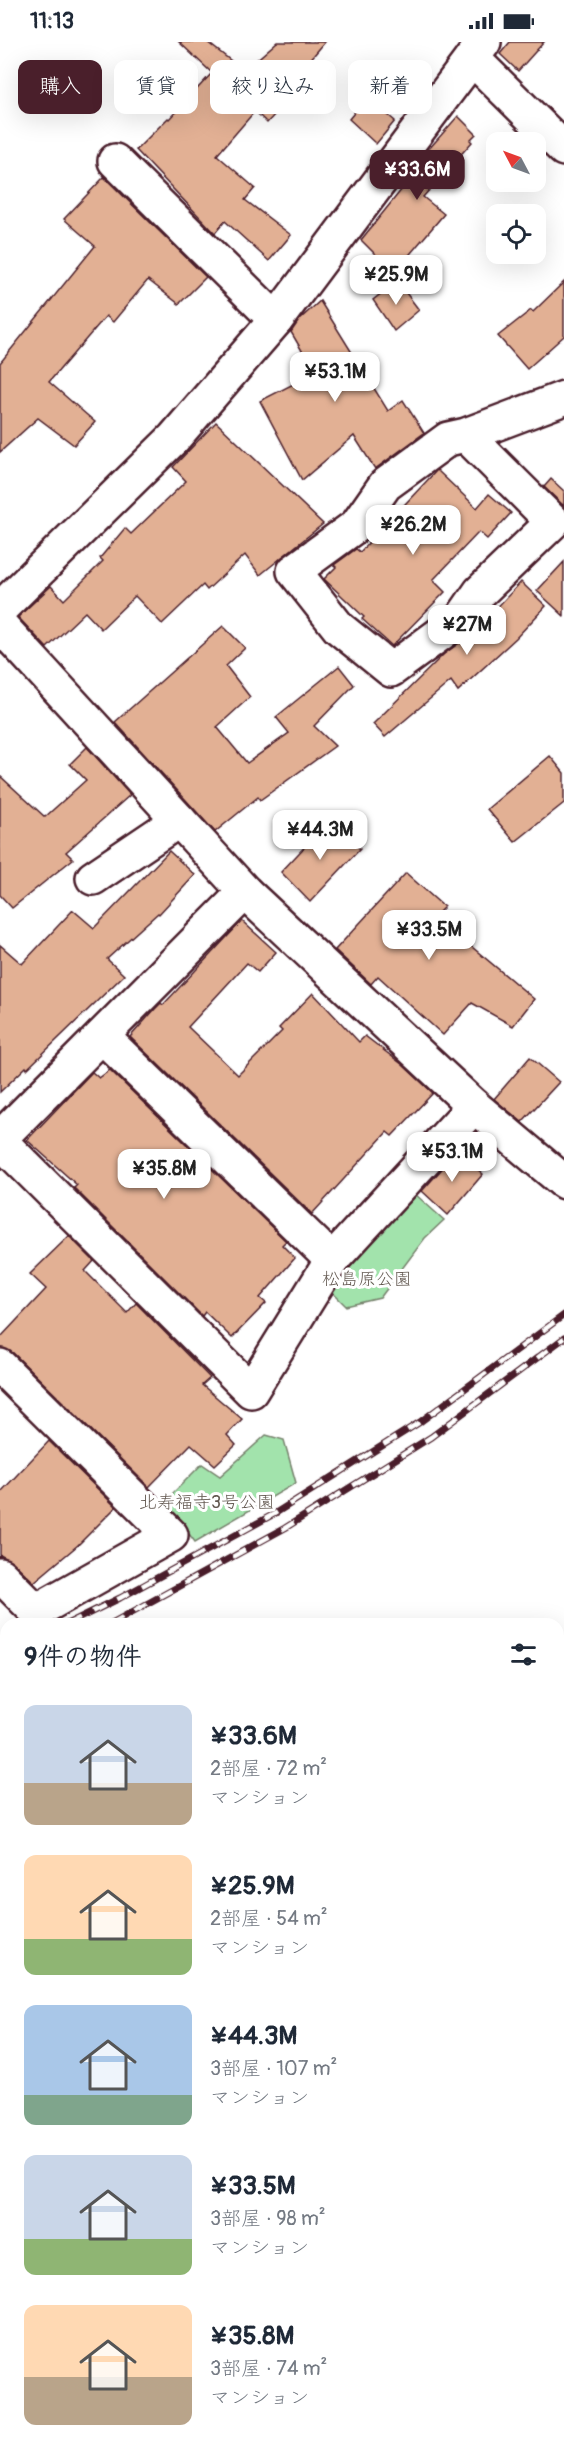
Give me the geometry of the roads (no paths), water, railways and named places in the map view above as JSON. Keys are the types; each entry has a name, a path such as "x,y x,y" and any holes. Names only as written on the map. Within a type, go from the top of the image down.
{"street":[{"path":"564,149 478,50 276,320 174,438 1,609 178,820 245,892 474,1106 564,1182"},
{"path":"114,161 276,320"},
{"path":"466,435 553,522 480,592 462,618 391,670 339,628 294,570 357,525 385,485 448,439 466,435 564,398"},
{"path":"93,878 178,820"},
{"path":"245,892 0,1140 251,1391 332,1260 474,1106"},
{"path":"102,1036 332,1260"},
{"path":"0,1366 171,1535 36,1611 0,1575"}],"railway":[{"path":"79,1618 274,1514 420,1422 564,1315"},
{"path":"121,1618 285,1528 431,1437 564,1338"}],"park label":[{"name":"松島原公園","path":"367,1279"},
{"name":"北寿福寺3号公園","path":"207,1502"}]}
